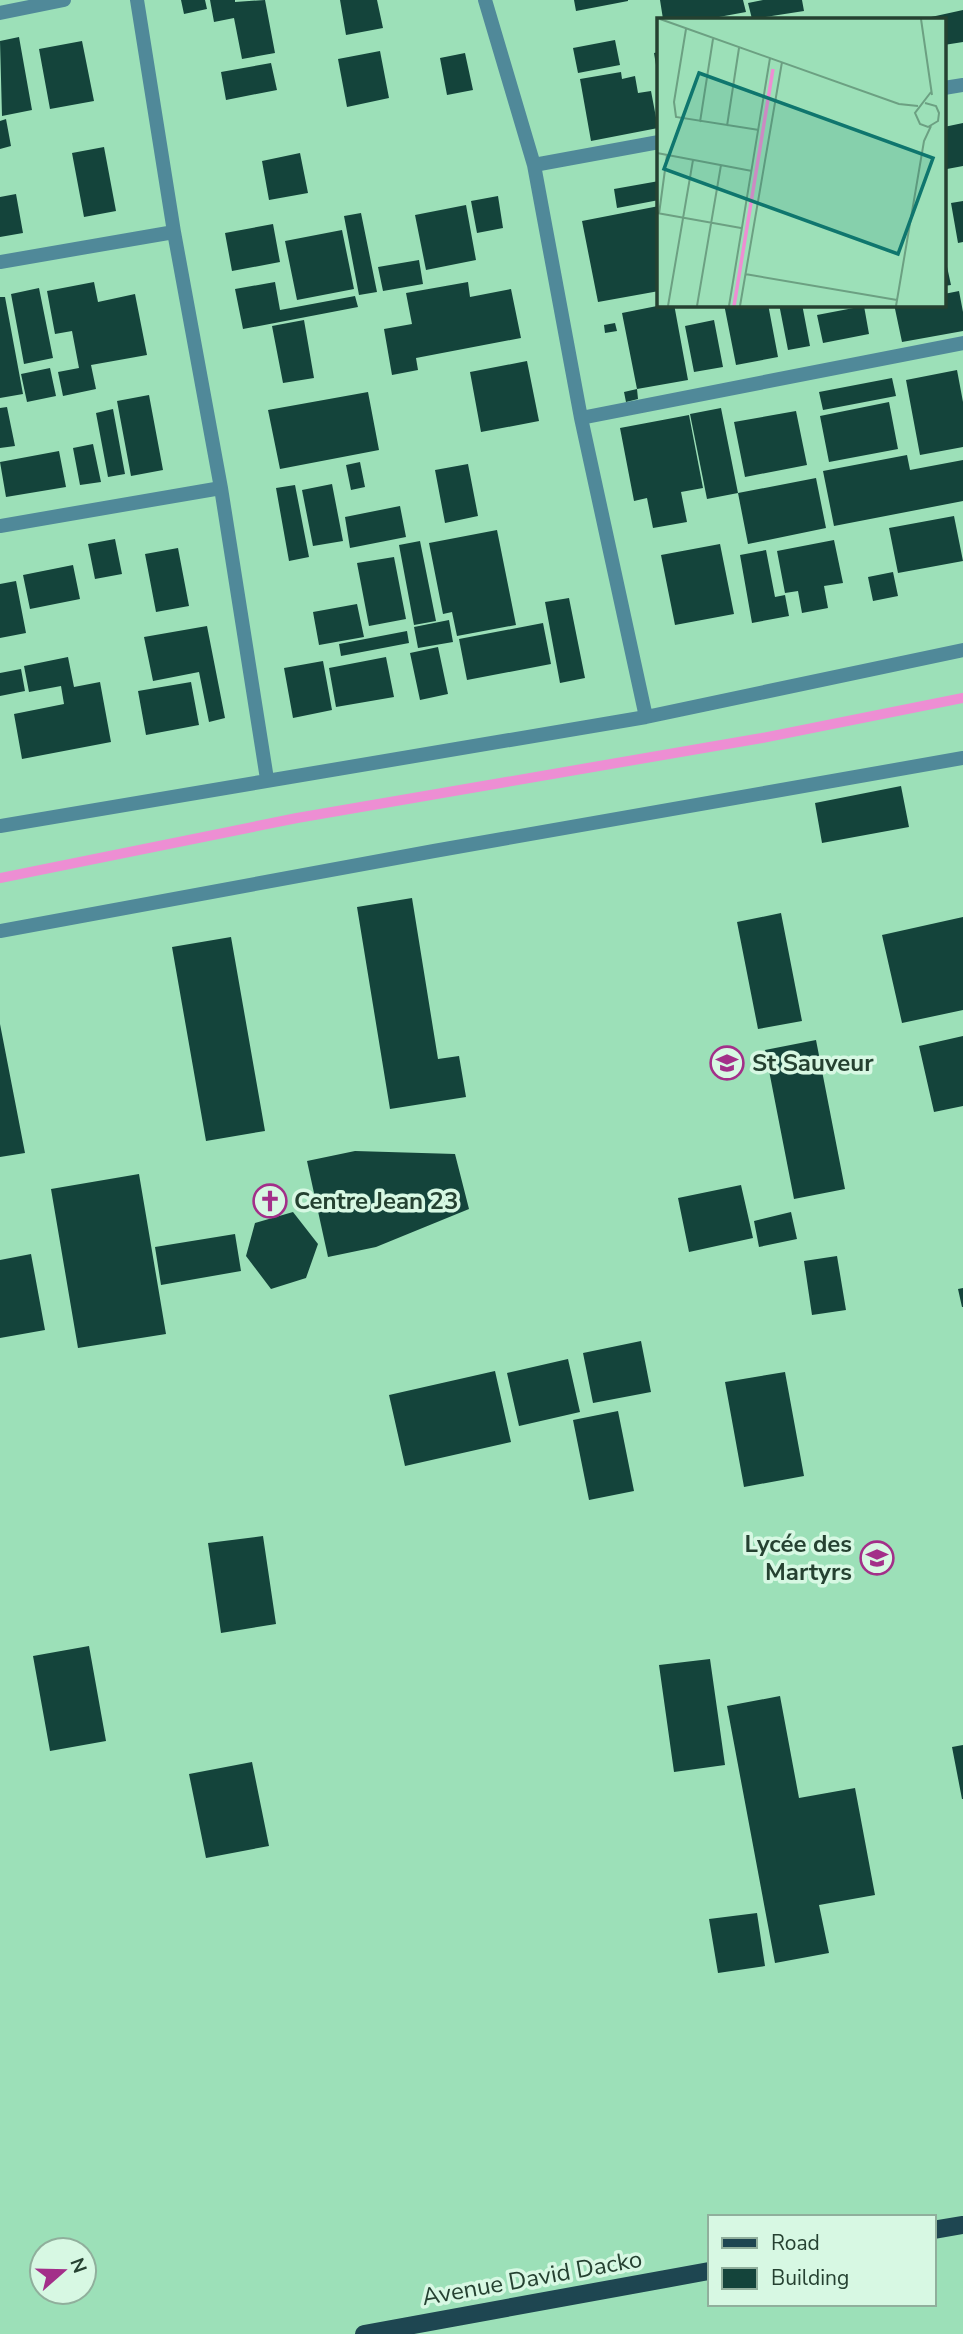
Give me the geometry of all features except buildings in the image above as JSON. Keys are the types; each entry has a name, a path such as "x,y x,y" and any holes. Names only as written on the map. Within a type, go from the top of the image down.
{"main road":[{"path":"935,2230 963,2225"},
{"name":"Avenue David Dacko","path":"364,2334 708,2271"}],"street":[{"path":"0,13 64,0"},
{"path":"137,0 174,232 221,488 267,779"},
{"path":"485,0 534,165 581,418 646,717"},
{"path":"534,165 657,142"},
{"path":"0,262 174,232"},
{"path":"581,418 963,343"},
{"path":"0,526 221,488"},
{"path":"0,826 646,717 963,650"},
{"path":"0,931 448,848 963,758"}],"waterway":[{"path":"0,878 297,818 762,738 963,698"}],"place":[{"name":"St Sauveur","path":"727,1063"},
{"name":"Centre Jean 23","path":"270,1201"},
{"name":"Lycée des Martyrs","path":"877,1558"}]}
